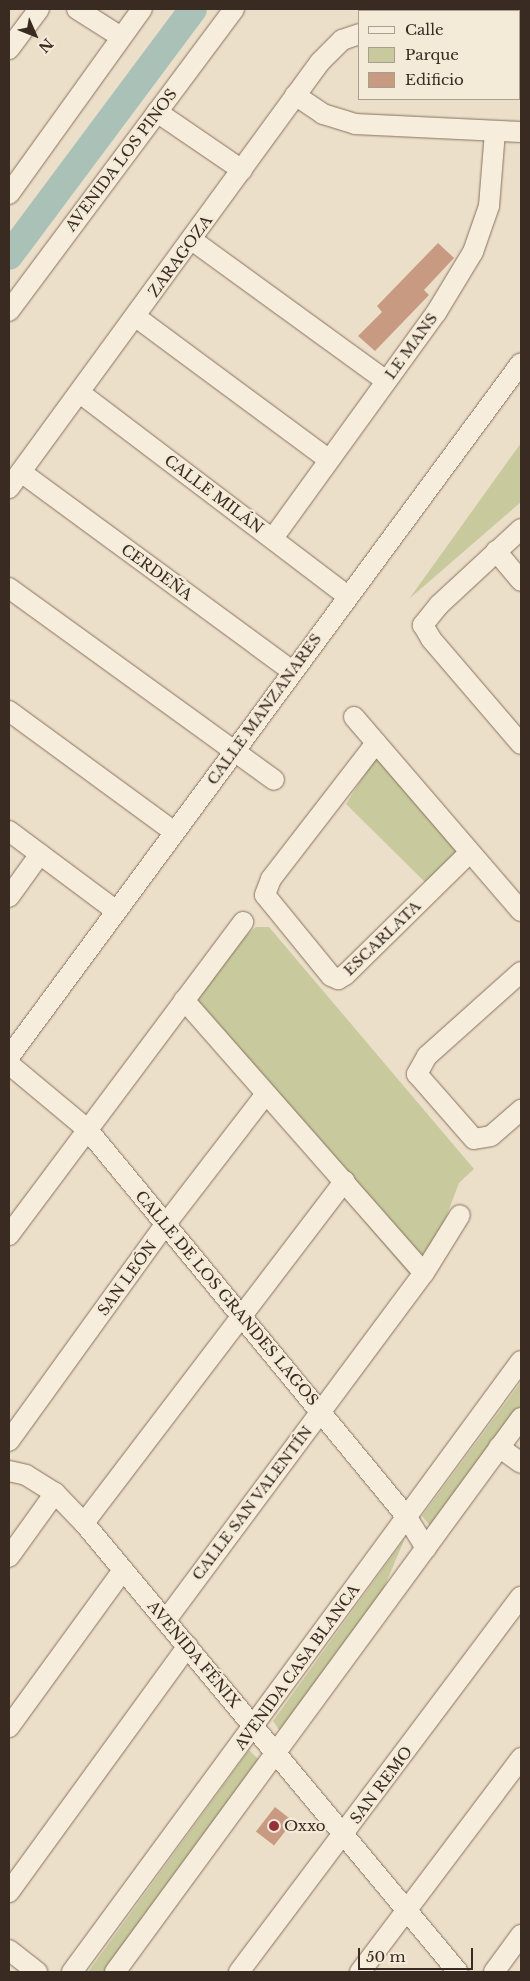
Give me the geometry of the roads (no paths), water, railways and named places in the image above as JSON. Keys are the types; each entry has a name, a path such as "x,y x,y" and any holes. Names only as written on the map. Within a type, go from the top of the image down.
{"street":[{"path":"9,49 40,9"},
{"path":"77,9 121,37"},
{"path":"9,194 142,9"},
{"name":"AVENIDA LOS PINOS","path":"9,311 234,9"},
{"name":"ZARAGOZA","path":"9,488 136,317 295,95 331,50 342,40 358,34"},
{"path":"295,95 323,114 355,124 521,132"},
{"path":"158,112 242,170"},
{"name":"LE MANS","path":"273,538 328,459 436,313 473,252 489,206 495,132"},
{"path":"192,240 386,380"},
{"path":"136,317 328,459"},
{"name":"CALLE MANZANARES","path":"9,1057 173,831 521,363"},
{"name":"CALLE MILÁN","path":"80,393 347,596"},
{"name":"CERDEÑA","path":"21,472 292,671"},
{"path":"521,529 438,604 424,625 431,639 521,744"},
{"path":"496,551 521,581"},
{"path":"9,588 274,780"},
{"path":"9,711 173,831"},
{"path":"354,717 469,853 521,911"},
{"name":"ESCARLATA","path":"376,744 267,888 268,902 328,972 338,979 345,975 469,853"},
{"path":"9,831 115,910"},
{"path":"9,897 40,854"},
{"path":"9,1235 243,922"},
{"path":"521,972 427,1056 417,1074 467,1135 483,1140 521,1110"},
{"path":"184,1000 424,1272"},
{"name":"CALLE DE LOS GRANDES LAGOS","path":"9,1064 88,1128 165,1225 242,1315 406,1516 426,1548"},
{"name":"SAN LEÓN","path":"9,1441 165,1225 266,1094"},
{"path":"84,1523 344,1181"},
{"name":"CALLE SAN VALENTÍN","path":"166,1620 424,1272 460,1216"},
{"name":"AVENIDA CASA BLANCA","path":"72,1972 521,1361"},
{"path":"116,1972 276,1750 521,1418"},
{"path":"499,1447 521,1463"},
{"name":"AVENIDA FÉNIX","path":"9,1471 26,1476 55,1493 84,1523 276,1750 458,1972"},
{"path":"9,1557 55,1493"},
{"path":"9,1727 123,1570"},
{"name":"SAN REMO","path":"239,1972 521,1597"},
{"path":"9,1892 188,1646"},
{"path":"360,1972 406,1908 521,1758"},
{"path":"494,1972 521,1935"},
{"path":"9,1950 37,1972"}],"waterway":[{"path":"9,256 193,9"}],"place":[{"name":"Oxxo","path":"274,1826"}]}
